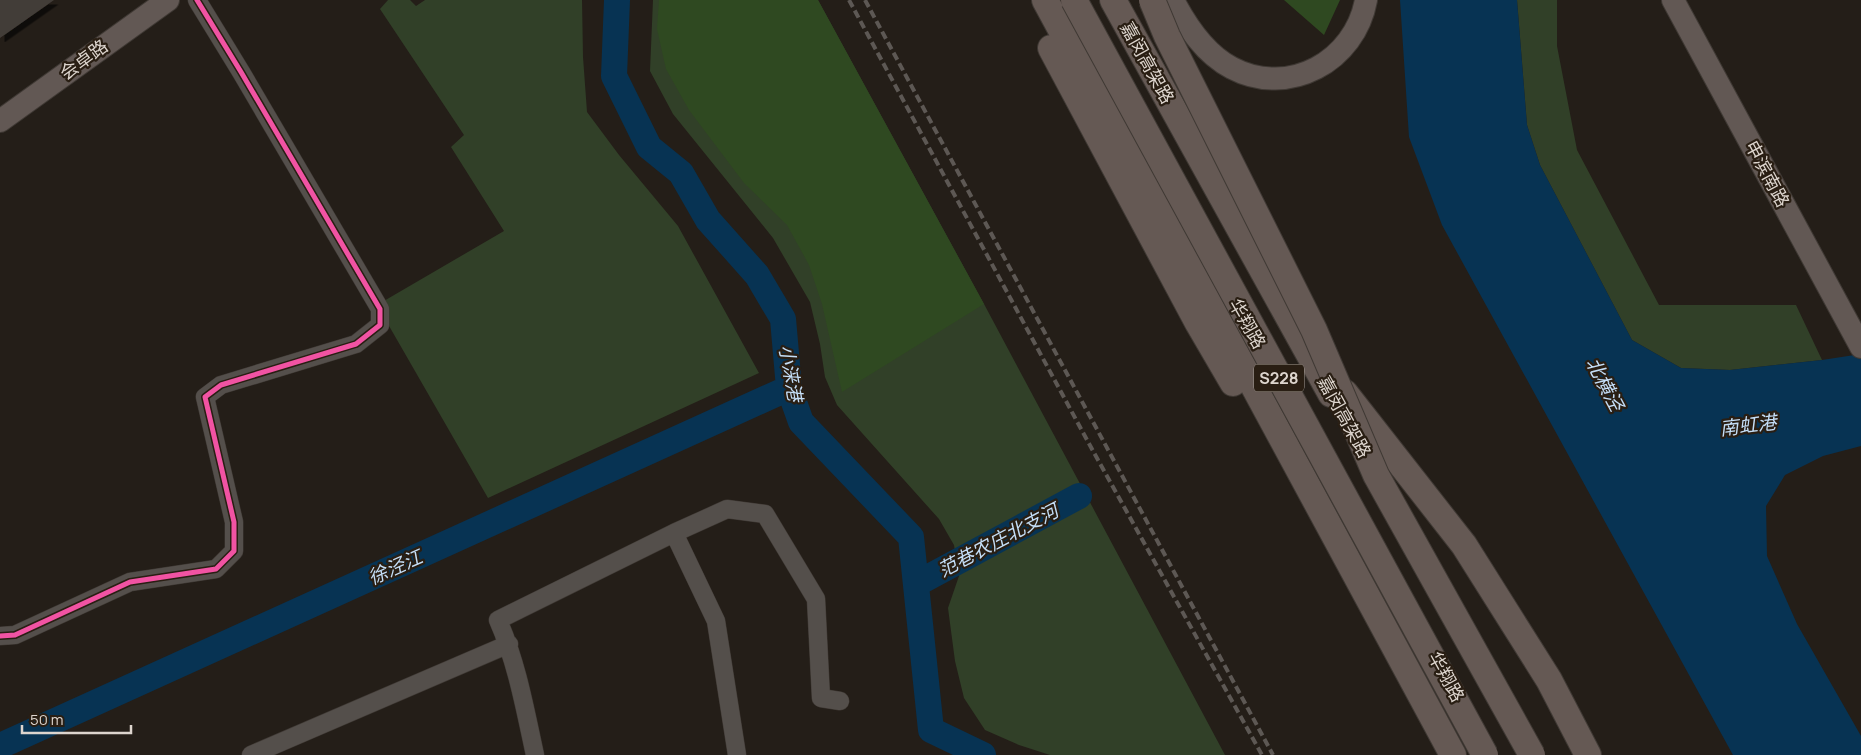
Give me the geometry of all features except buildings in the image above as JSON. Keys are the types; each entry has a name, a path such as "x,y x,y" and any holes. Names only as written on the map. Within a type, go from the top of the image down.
{"highway":[{"path":"1027,0 1069,84 1226,373 1325,517"},
{"path":"1045,0 1453,755"},
{"name":"嘉闵高架路","path":"1074,0 1485,755"},
{"name":"嘉闵高架路","path":"1113,0 1532,755"},
{"path":"1152,0 1167,36 1314,330 1376,475"},
{"path":"1313,351 1464,545 1549,680 1588,755"}],"main road":[{"name":"会卓路","path":"0,121 168,0"},
{"name":"华翔路","path":"1062,0 1362,526 1489,755"},
{"name":"华翔路","path":"1127,0 1526,755"},
{"path":"1173,0 1186,23 1211,54 1232,68 1264,78 1284,78 1303,74 1324,64 1341,51 1354,34 1363,14 1366,0"},
{"name":"申滨南路","path":"1673,0 1858,343"}],"street":[{"path":"0,636 15,635 130,582 216,569 234,551 234,522 205,397 222,385 356,344 380,325 380,309 197,0"},
{"path":"534,755 520,684 508,644 498,620 727,509 765,514 816,599 821,698 840,701"},
{"path":"674,534 716,621 737,755"},
{"path":"251,755 508,644"}],"green space":[{"path":"388,0 410,0 416,6 425,0 582,0 583,57 587,112 619,155 678,226 759,373 488,498 377,305 504,231 451,147 464,135 380,9"},
{"path":"653,0 818,0 984,304 1225,755 1050,755 1019,745 985,730 964,698 955,661 948,608 959,576 954,545 939,519 837,405 825,377 820,344 810,302 773,238 673,114 650,71"},
{"path":"659,0 818,0 984,304 842,392 822,304 809,265 787,225 744,183 689,110 666,69 657,29"},
{"path":"1284,0 1340,0 1324,35"},
{"path":"1517,0 1557,0 1557,46 1577,150 1659,305 1796,305 1822,360 1730,370 1681,368 1632,340 1540,165 1527,125"}],"water":[{"path":"1400,0 1517,0 1527,125 1540,165 1632,340 1681,368 1730,370 1861,354 1861,446 1823,456 1785,475 1766,506 1767,556 1797,624 1861,736 1861,755 1733,755 1442,225 1409,137"}],"waterway":[{"name":"徐泾江","path":"617,0 614,76 649,147 681,173 708,220 757,275 783,319 789,388 801,422 911,537 931,730 983,755"},
{"name":"徐泾江","path":"0,746 789,388"},
{"name":"范巷农庄北支河","path":"916,584 1079,496"}],"railway":[{"path":"849,0 1093,451 1262,755"},
{"path":"865,0 1273,755"}],"cycle path":[{"path":"0,636 15,635 130,582 216,569 234,551 234,522 205,397 221,385 356,344 380,325 380,309 197,0"}],"water label":[{"name":"小涞港","path":"791,373"},
{"name":"北横泾","path":"1605,384"},
{"name":"南虹港","path":"1748,425"}]}
